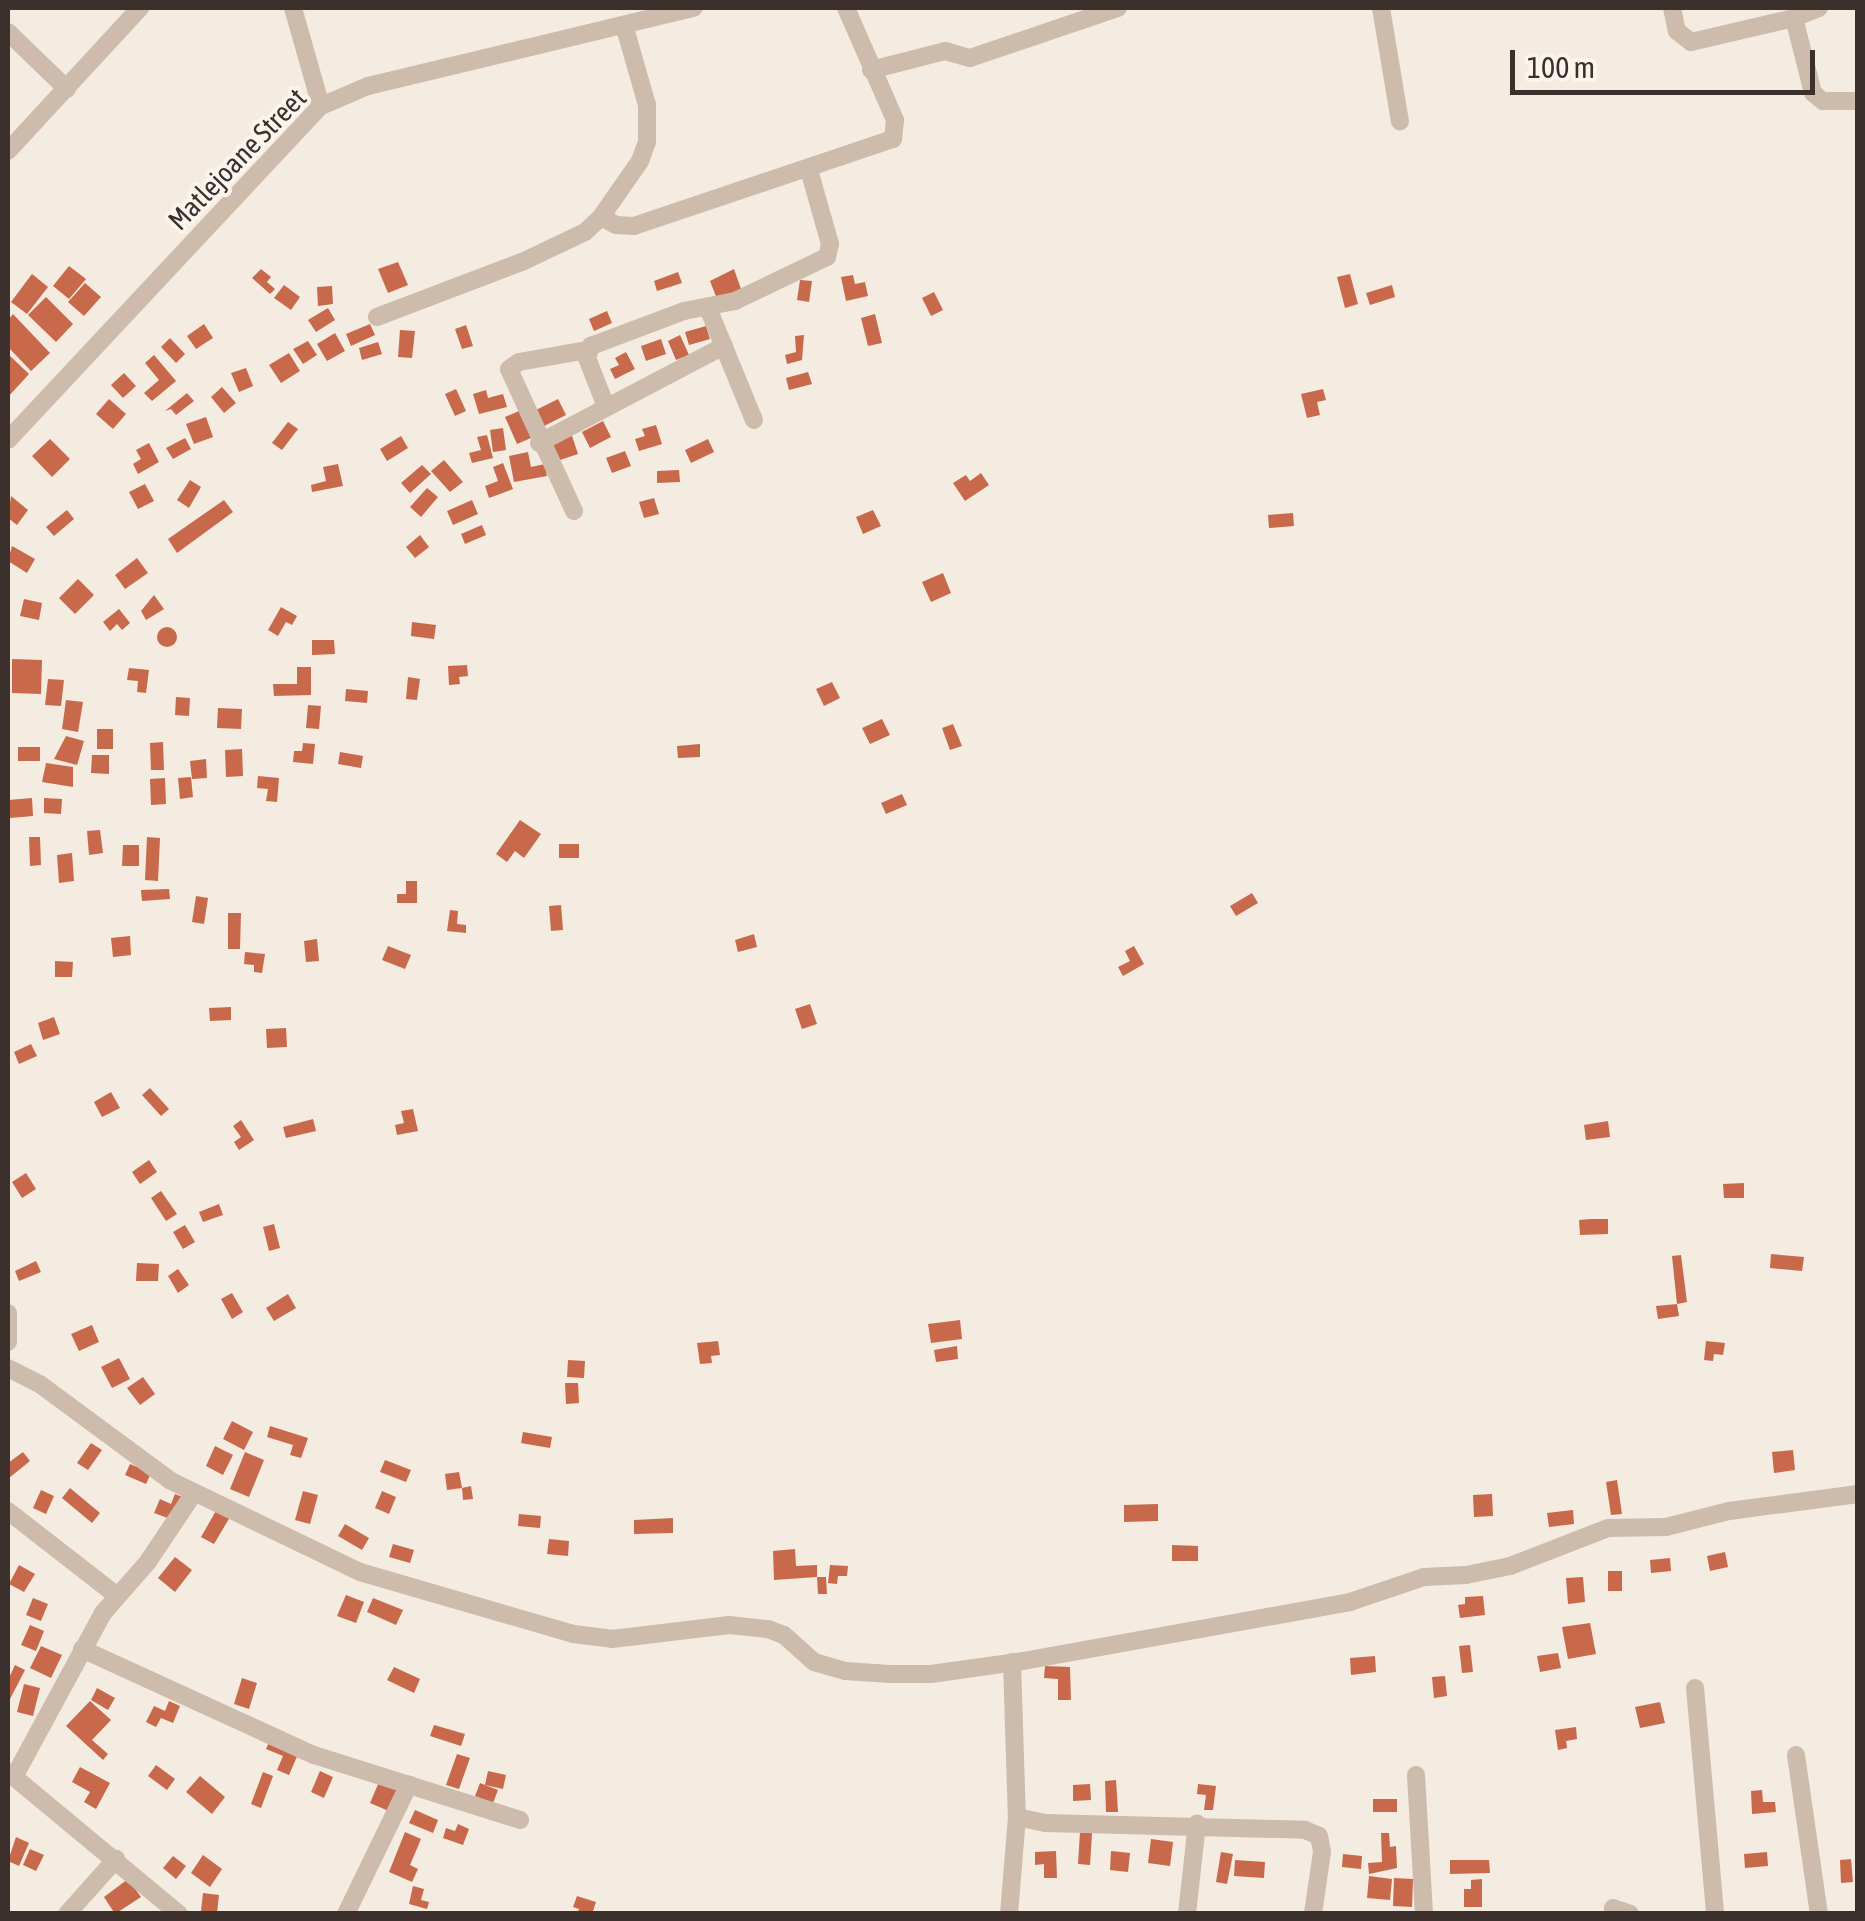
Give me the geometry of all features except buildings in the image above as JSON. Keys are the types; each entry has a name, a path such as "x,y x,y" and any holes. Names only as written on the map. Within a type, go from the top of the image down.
{"street":[{"path":"8,151 140,8"},
{"path":"293,8 321,106"},
{"name":"Matlejoane Street","path":"8,440 321,106 368,86 694,8"},
{"path":"601,217 634,226 809,170 894,138 895,120 846,8"},
{"path":"871,70 945,52 970,58 1118,8"},
{"path":"1381,8 1400,120"},
{"path":"1672,8 1680,37 1691,42 1794,18 1819,8"},
{"path":"1794,18 1813,94 1823,101 1858,101"},
{"path":"377,318 522,262 584,232 601,217 640,160 647,142 647,105 624,25"},
{"path":"8,32 67,89"},
{"path":"574,511 539,443 510,376 510,366 588,350 684,311 735,301 828,258 830,244 809,170"},
{"path":"708,308 754,420"},
{"path":"539,443 605,404 724,346"},
{"path":"588,350 605,404"},
{"path":"8,1314 8,1342"},
{"path":"8,1368 41,1386 152,1469 360,1572 573,1634 656,1638 747,1625 784,1635 814,1662 845,1671 932,1674 1012,1662 1350,1602 1424,1577 1488,1572 1608,1528 1666,1527 1729,1511 1858,1494"},
{"path":"179,1914 11,1774 116,1595 147,1563 194,1493"},
{"path":"8,1511 116,1595"},
{"path":"82,1649 314,1755 520,1820"},
{"path":"1009,1914 1017,1818 1012,1662"},
{"path":"1695,1688 1715,1914"},
{"path":"1796,1756 1819,1914"},
{"path":"1416,1775 1424,1914"},
{"path":"346,1914 409,1784"},
{"path":"1017,1818 1046,1823 1196,1824 1305,1830 1318,1836 1322,1852 1313,1914"},
{"path":"1187,1914 1196,1824"},
{"path":"67,1914 116,1859"}]}
